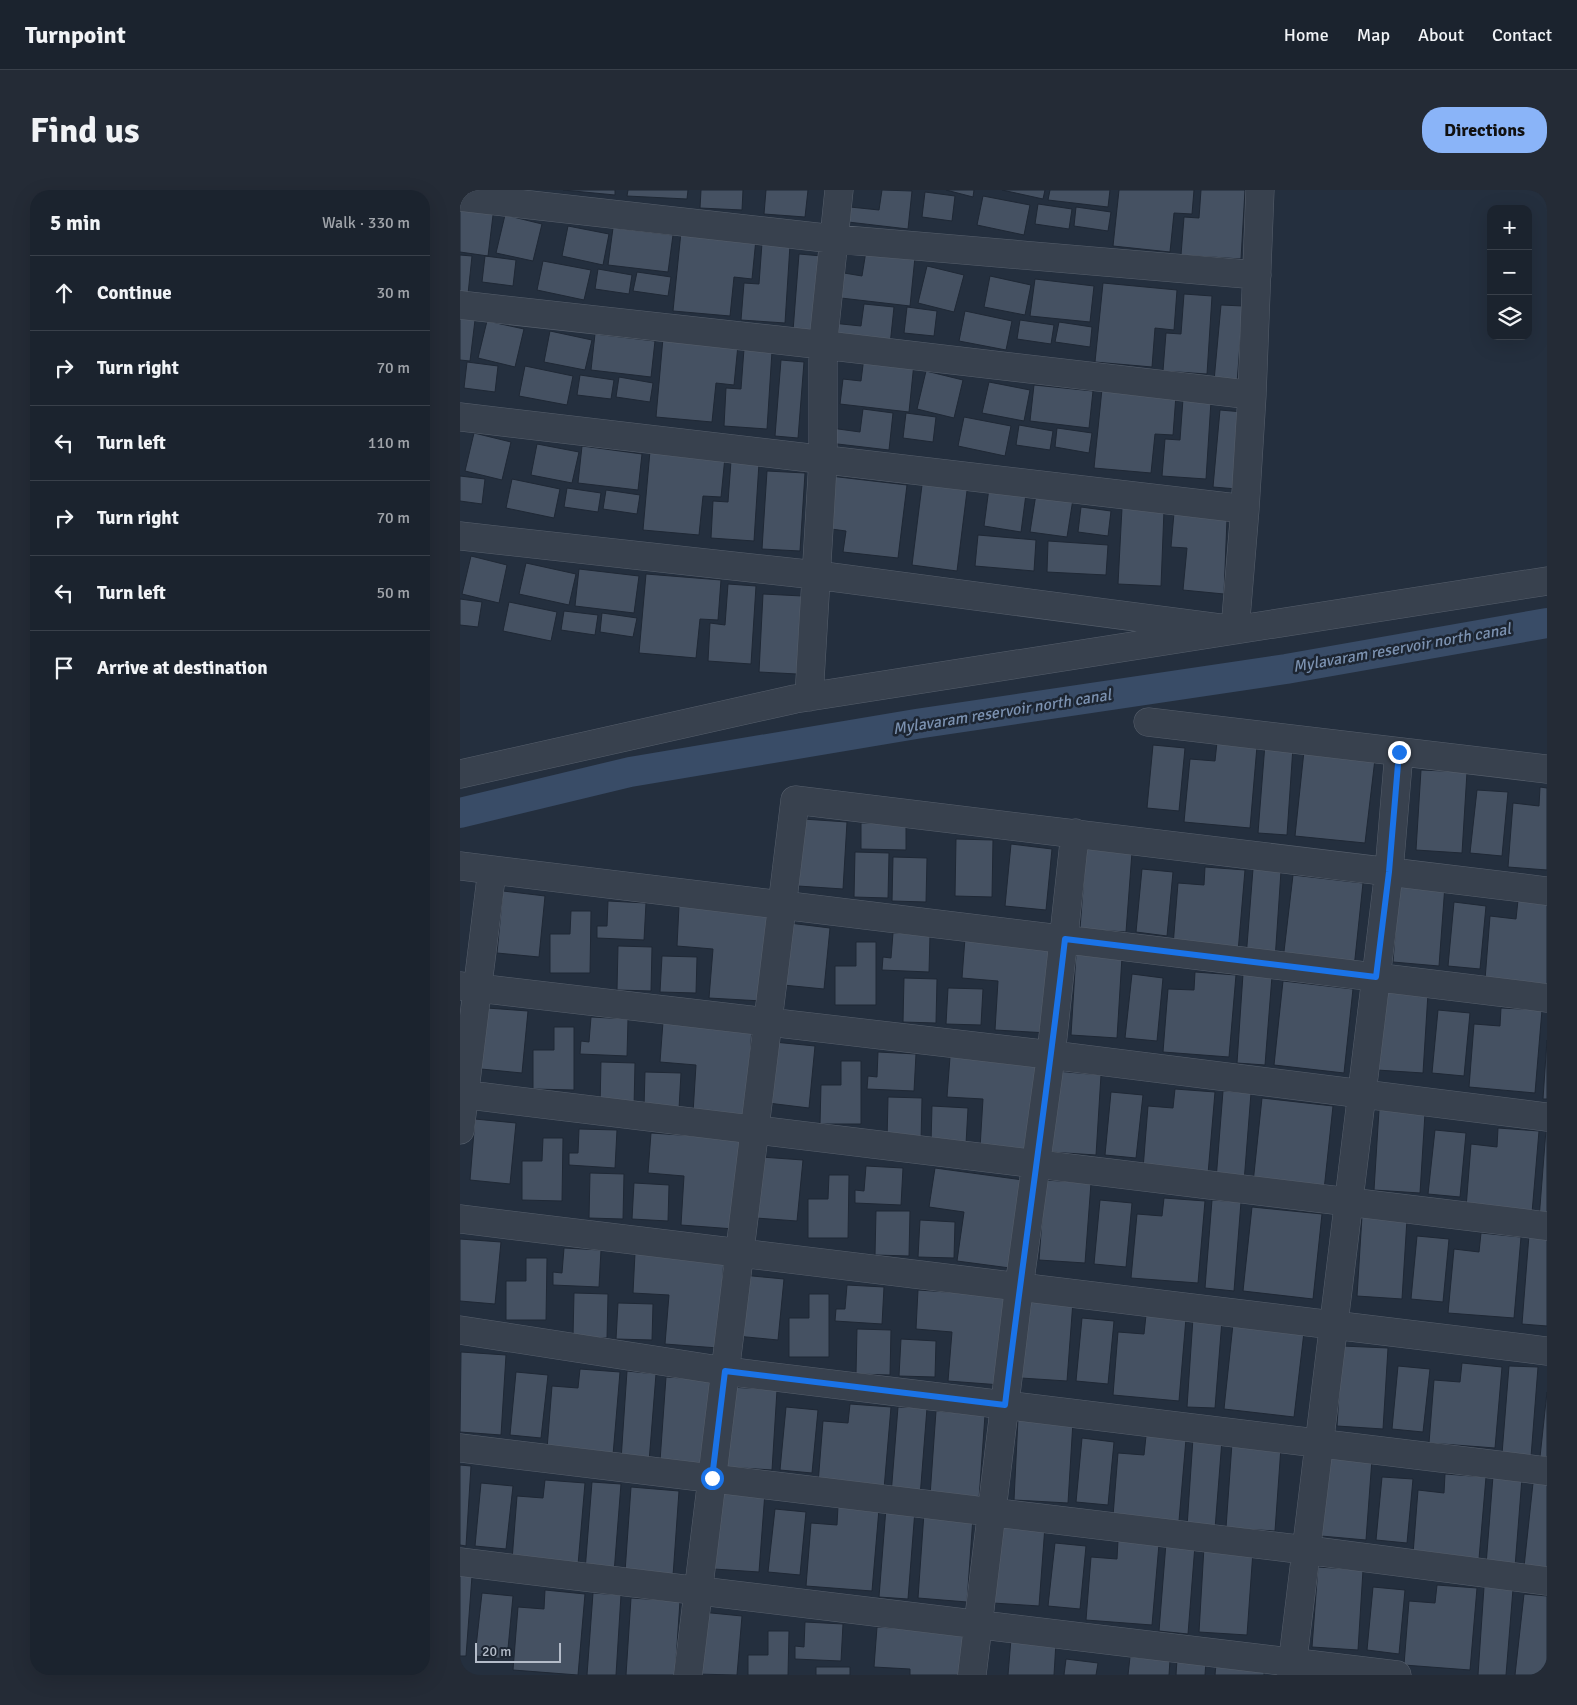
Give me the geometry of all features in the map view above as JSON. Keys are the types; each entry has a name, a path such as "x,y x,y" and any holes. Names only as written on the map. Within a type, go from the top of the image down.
{"street":[{"path":"810,697 823,460 823,344 839,190"},
{"path":"1235,630 1252,395 1260,190"},
{"path":"460,197 834,239 1257,275"},
{"path":"460,305 823,344 1252,395"},
{"path":"460,417 1245,509"},
{"path":"460,536 816,575 1235,630"},
{"path":"460,774 810,697 1547,581"},
{"path":"1148,722 1547,769"},
{"path":"1292,1668 1389,872 1399,752"},
{"path":"688,1675 795,800 1547,891"},
{"path":"972,1675 1019,1287 1051,1055 1075,833"},
{"path":"460,866 1547,998"},
{"path":"460,1130 469,987 492,870"},
{"path":"469,987 1051,1055 1547,1117"},
{"path":"462,1094 1547,1226"},
{"path":"460,1219 740,1251 1547,1351"},
{"path":"460,1330 725,1371 1547,1471"},
{"path":"460,1448 1306,1550 1547,1581"},
{"path":"460,1562 978,1624 1292,1668 1396,1675"}],"building":[{"path":"563,190 615,190 615,195"},
{"path":"628,190 688,190 687,199 627,196"},
{"path":"701,190 743,190 742,210 700,208"},
{"path":"766,190 808,190 805,217 764,214"},
{"path":"882,190 912,191 908,229 848,222 850,207 879,210"},
{"path":"946,190 974,190 973,197"},
{"path":"1002,190 1045,190 1043,199"},
{"path":"1050,190 1110,190 1108,207 1048,200"},
{"path":"1119,190 1194,190 1192,214 1174,213 1170,252 1113,246"},
{"path":"1201,190 1245,190 1241,259 1181,255 1184,217 1199,218"},
{"path":"925,192 955,196 952,221 922,217"},
{"path":"983,196 1030,205 1024,235 977,225"},
{"path":"460,203 494,207 488,256 460,252"},
{"path":"1038,204 1072,209 1069,229 1035,224"},
{"path":"1076,207 1111,212 1108,231 1074,226"},
{"path":"505,215 542,224 533,261 496,253"},
{"path":"568,226 609,234 603,265 562,256"},
{"path":"613,228 673,235 668,272 608,265"},
{"path":"681,232 756,239 752,279 734,277 730,316 673,311"},
{"path":"762,243 790,245 785,323 741,320 744,283 759,284"},
{"path":"866,251 915,257 910,306 841,298 844,273 862,276"},
{"path":"799,254 822,256 816,332 793,331"},
{"path":"460,255 472,256 468,294 460,293"},
{"path":"485,256 516,260 513,286 482,282"},
{"path":"543,261 591,270 584,300 537,290"},
{"path":"927,266 964,275 954,312 918,303"},
{"path":"598,269 632,275 629,294 595,289"},
{"path":"637,272 671,277 668,296 633,291"},
{"path":"990,276 1031,285 1025,315 984,307"},
{"path":"1035,279 1094,286 1090,322 1030,316"},
{"path":"1103,283 1177,290 1174,330 1155,328 1152,367 1095,362"},
{"path":"1184,294 1212,296 1207,374 1163,371 1166,333 1181,334"},
{"path":"864,304 894,307 890,345 830,337 832,323 861,326"},
{"path":"1221,305 1243,306 1237,383 1214,381"},
{"path":"907,307 937,311 934,336 904,333"},
{"path":"460,310 476,312 470,361 460,360"},
{"path":"965,311 1012,321 1006,350 959,341"},
{"path":"1020,320 1054,325 1051,344 1017,339"},
{"path":"487,321 524,329 515,367 478,358"},
{"path":"1059,322 1092,327 1090,347 1055,342"},
{"path":"550,331 592,340 585,370 544,362"},
{"path":"595,334 655,341 651,377 591,370"},
{"path":"663,338 738,345 734,385 716,383 712,422 656,417"},
{"path":"744,349 772,351 767,429 724,426 726,388 741,389"},
{"path":"864,357 914,363 909,412 840,404 843,379 861,381"},
{"path":"781,360 804,362 798,438 775,436"},
{"path":"467,362 498,366 495,392 464,388"},
{"path":"525,366 573,376 567,405 519,396"},
{"path":"926,371 963,380 954,418 917,409"},
{"path":"580,375 614,380 611,399 577,395"},
{"path":"619,377 653,383 650,402 616,397"},
{"path":"989,382 1030,390 1024,421 982,413"},
{"path":"1034,385 1093,391 1089,428 1030,421"},
{"path":"1102,389 1176,395 1173,435 1155,434 1151,473 1094,468"},
{"path":"1183,399 1211,401 1206,479 1162,476 1165,439 1180,440"},
{"path":"863,409 893,413 889,450 829,443 831,428 860,432"},
{"path":"1220,410 1243,412 1237,489 1213,487"},
{"path":"906,413 936,417 933,442 903,438"},
{"path":"964,417 1011,426 1005,456 958,446"},
{"path":"1019,425 1053,431 1050,450 1016,445"},
{"path":"1057,428 1092,433 1089,453 1055,447"},
{"path":"474,433 511,442 502,480 465,471"},
{"path":"537,444 579,452 572,483 531,475"},
{"path":"582,446 642,454 638,490 578,483"},
{"path":"650,451 725,457 721,497 703,496 699,535 643,530"},
{"path":"731,461 759,463 754,541 711,538 713,501 728,502"},
{"path":"767,471 805,473 800,551 762,549"},
{"path":"460,476 485,479 482,504 460,501"},
{"path":"830,476 907,485 898,558 843,552 846,531 824,528"},
{"path":"923,477 968,483 957,571 912,565"},
{"path":"512,479 560,489 554,518 506,508"},
{"path":"567,488 601,493 598,512 564,507"},
{"path":"989,488 1026,494 1021,532 984,526"},
{"path":"606,490 640,495 637,514 603,509"},
{"path":"1036,494 1073,499 1067,537 1030,532"},
{"path":"1081,507 1111,511 1108,536 1078,532"},
{"path":"1122,508 1164,510 1161,586 1118,584"},
{"path":"1174,513 1227,519 1224,594 1183,590 1187,548 1171,547"},
{"path":"978,535 1036,540 1034,571 975,566"},
{"path":"1048,541 1108,545 1106,575 1047,572"},
{"path":"471,556 507,565 499,603 462,594"},
{"path":"526,563 576,574 569,605 519,594"},
{"path":"579,569 639,576 634,613 575,606"},
{"path":"646,574 721,580 718,620 700,619 696,658 639,653"},
{"path":"728,584 756,586 751,664 708,661 710,623 725,625"},
{"path":"763,594 802,596 797,674 759,672"},
{"path":"460,599 482,602 478,627 460,625"},
{"path":"509,602 557,612 551,641 503,631"},
{"path":"564,611 598,615 595,635 561,630"},
{"path":"602,613 637,618 633,637 600,632"},
{"path":"1217,742 1257,746 1250,828 1184,822 1190,759 1215,761"},
{"path":"1265,744 1293,747 1287,835 1258,833"},
{"path":"1153,745 1185,748 1179,811 1147,808"},
{"path":"1304,751 1375,759 1365,843 1295,836"},
{"path":"1421,770 1467,772 1462,853 1416,850"},
{"path":"1540,787 1547,788 1547,870 1508,867 1513,803 1539,806"},
{"path":"1477,790 1508,792 1502,856 1470,853"},
{"path":"803,819 847,822 843,889 798,886"},
{"path":"861,823 906,823 906,850 861,849"},
{"path":"956,839 993,840 992,897 955,896"},
{"path":"1011,844 1052,849 1046,910 1005,906"},
{"path":"1086,849 1132,852 1126,932 1080,929"},
{"path":"855,852 889,853 888,898 854,897"},
{"path":"893,857 927,858 926,902 892,901"},
{"path":"1205,867 1245,870 1238,952 1173,946 1178,883 1204,885"},
{"path":"1142,869 1173,872 1167,936 1136,932"},
{"path":"1253,869 1281,871 1275,960 1246,958"},
{"path":"1293,875 1363,883 1354,968 1283,960"},
{"path":"1399,882 1445,885 1439,966 1393,962"},
{"path":"503,891 545,896 539,957 497,953"},
{"path":"1518,900 1547,902 1547,985 1485,980 1490,916 1516,919"},
{"path":"608,901 646,903 644,940 597,938 597,926 607,926"},
{"path":"1454,902 1486,906 1480,969 1448,966"},
{"path":"679,906 768,912 762,1001 709,998 713,949 677,946"},
{"path":"571,911 591,911 590,973 550,973 550,934 570,934"},
{"path":"789,923 830,928 824,989 783,985"},
{"path":"893,933 930,935 929,972 882,970 883,957 891,958"},
{"path":"965,938 1054,944 1048,1033 995,1030 998,981 962,978"},
{"path":"856,942 876,942 876,1005 835,1005 835,966 856,966"},
{"path":"618,946 652,947 651,991 617,990"},
{"path":"1076,954 1122,957 1117,1038 1071,1035"},
{"path":"662,956 697,957 696,993 660,992"},
{"path":"1195,972 1236,975 1229,1057 1163,1052 1168,989 1194,990"},
{"path":"1132,974 1163,978 1157,1041 1125,1038"},
{"path":"1243,974 1272,976 1265,1065 1237,1063"},
{"path":"904,978 937,979 936,1023 903,1022"},
{"path":"1283,981 1353,989 1344,1073 1274,1065"},
{"path":"948,988 983,989 981,1025 946,1024"},
{"path":"1382,990 1428,993 1423,1073 1377,1070"},
{"path":"487,1008 528,1011 522,1073 481,1069"},
{"path":"1501,1008 1542,1010 1535,1093 1469,1087 1474,1024 1500,1026"},
{"path":"1438,1010 1470,1013 1464,1076 1432,1073"},
{"path":"591,1017 628,1019 627,1056 580,1054 581,1041 589,1042"},
{"path":"663,1022 752,1028 746,1117 693,1113 696,1065 660,1062"},
{"path":"554,1027 574,1027 574,1090 533,1089 533,1050 554,1050"},
{"path":"1547,1040 1547,1099 1543,1099"},
{"path":"774,1042 815,1046 809,1108 768,1103"},
{"path":"878,1052 916,1054 914,1091 867,1089 868,1076 877,1077"},
{"path":"950,1057 1039,1063 1033,1151 980,1148 983,1099 947,1097"},
{"path":"841,1061 861,1061 861,1124 820,1124 821,1085 841,1085"},
{"path":"601,1062 635,1063 634,1107 600,1107"},
{"path":"1056,1071 1101,1075 1096,1155 1050,1152"},
{"path":"645,1072 681,1073 679,1109 644,1108"},
{"path":"1175,1089 1215,1092 1208,1174 1143,1169 1148,1106 1173,1108"},
{"path":"1223,1091 1251,1093 1244,1182 1216,1180"},
{"path":"1111,1092 1143,1095 1136,1158 1105,1155"},
{"path":"888,1097 922,1098 921,1142 887,1141"},
{"path":"1262,1098 1333,1106 1324,1190 1253,1183"},
{"path":"932,1106 968,1108 966,1144 931,1143"},
{"path":"1379,1110 1425,1113 1420,1193 1374,1190"},
{"path":"475,1119 516,1123 510,1184 470,1180"},
{"path":"1498,1128 1539,1131 1532,1213 1466,1208 1471,1144 1497,1147"},
{"path":"579,1129 617,1130 615,1168 569,1165 569,1153 578,1153"},
{"path":"1435,1130 1466,1133 1460,1197 1428,1194"},
{"path":"1546,1130 1547,1219 1539,1219"},
{"path":"651,1133 740,1139 734,1229 681,1225 684,1176 648,1173"},
{"path":"543,1138 563,1138 562,1201 522,1200 522,1161 542,1161"},
{"path":"761,1157 803,1160 797,1221 756,1218"},
{"path":"866,1166 903,1168 901,1205 855,1203 855,1190 864,1191"},
{"path":"935,1168 1023,1180 1010,1268 957,1261 964,1212 929,1207"},
{"path":"590,1173 624,1174 623,1219 589,1218"},
{"path":"829,1175 849,1175 848,1238 808,1238 808,1199 828,1199"},
{"path":"1045,1180 1091,1183 1085,1263 1039,1260"},
{"path":"634,1183 669,1185 668,1221 632,1219"},
{"path":"1164,1198 1205,1201 1198,1283 1131,1278 1137,1214 1162,1216"},
{"path":"1100,1200 1132,1203 1126,1267 1094,1264"},
{"path":"1212,1200 1241,1202 1234,1291 1205,1288"},
{"path":"1252,1207 1322,1214 1313,1299 1243,1291"},
{"path":"876,1211 910,1211 909,1256 875,1255"},
{"path":"1362,1216 1407,1219 1402,1299 1357,1296"},
{"path":"920,1220 955,1222 954,1258 918,1257"},
{"path":"1481,1233 1521,1237 1514,1318 1448,1313 1454,1249 1479,1252"},
{"path":"1529,1235 1547,1237 1547,1326 1522,1324"},
{"path":"1417,1236 1449,1239 1443,1302 1411,1299"},
{"path":"460,1239 501,1242 495,1304 460,1301"},
{"path":"564,1248 601,1250 599,1287 553,1285 553,1272 562,1273"},
{"path":"635,1253 724,1259 718,1348 665,1344 669,1295 633,1293"},
{"path":"526,1258 547,1258 546,1320 506,1320 506,1281 526,1281"},
{"path":"742,1275 784,1279 778,1340 736,1336"},
{"path":"847,1285 884,1287 882,1324 835,1321 836,1309 845,1309"},
{"path":"918,1290 1007,1296 1001,1385 948,1381 952,1332 916,1329"},
{"path":"574,1293 608,1294 607,1338 573,1337"},
{"path":"809,1294 829,1294 829,1357 789,1357 789,1318 809,1318"},
{"path":"1027,1298 1073,1301 1067,1381 1021,1378"},
{"path":"618,1303 653,1304 652,1340 616,1339"},
{"path":"1146,1315 1186,1318 1179,1401 1113,1395 1118,1332 1144,1334"},
{"path":"1082,1318 1114,1321 1108,1384 1076,1381"},
{"path":"1193,1318 1222,1320 1215,1408 1187,1407"},
{"path":"1233,1324 1304,1332 1294,1417 1224,1409"},
{"path":"857,1329 891,1330 890,1375 856,1374"},
{"path":"901,1339 936,1341 935,1377 899,1376"},
{"path":"1342,1346 1388,1348 1383,1429 1337,1426"},
{"path":"461,1352 506,1355 501,1435 460,1432"},
{"path":"1462,1363 1502,1367 1495,1448 1429,1443 1434,1380 1460,1382"},
{"path":"1398,1366 1430,1369 1423,1432 1392,1429"},
{"path":"1509,1366 1538,1367 1531,1457 1502,1454"},
{"path":"580,1369 620,1372 613,1455 547,1449 552,1386 578,1388"},
{"path":"627,1371 656,1374 649,1462 621,1460"},
{"path":"516,1372 548,1375 541,1438 510,1435"},
{"path":"666,1377 715,1380 709,1465 660,1461"},
{"path":"731,1387 777,1390 772,1470 726,1467"},
{"path":"1547,1392 1547,1457 1540,1457"},
{"path":"850,1404 891,1407 884,1489 818,1484 823,1421 848,1423"},
{"path":"786,1407 818,1410 812,1473 780,1470"},
{"path":"898,1407 927,1408 920,1497 891,1495"},
{"path":"936,1411 985,1415 979,1499 930,1496"},
{"path":"1018,1418 1073,1421 1068,1503 1014,1500"},
{"path":"1146,1436 1186,1439 1179,1521 1113,1516 1118,1453 1144,1455"},
{"path":"1082,1438 1114,1442 1108,1505 1076,1502"},
{"path":"1193,1438 1222,1440 1215,1529 1187,1527"},
{"path":"1232,1443 1281,1447 1275,1531 1226,1528"},
{"path":"1326,1457 1372,1459 1366,1540 1321,1536"},
{"path":"460,1465 471,1466 466,1546 460,1545"},
{"path":"1445,1474 1486,1477 1479,1559 1413,1554 1418,1490 1444,1493"},
{"path":"1493,1476 1522,1478 1515,1567 1486,1565"},
{"path":"1382,1477 1413,1479 1407,1543 1376,1540"},
{"path":"545,1480 585,1483 578,1565 512,1560 517,1496 543,1498"},
{"path":"592,1482 621,1484 614,1573 585,1571"},
{"path":"481,1483 513,1486 506,1549 475,1546"},
{"path":"1533,1483 1547,1484 1547,1570 1524,1567"},
{"path":"631,1487 679,1491 673,1576 625,1572"},
{"path":"719,1488 765,1492 759,1572 714,1569"},
{"path":"838,1506 879,1509 872,1591 806,1586 811,1523 837,1525"},
{"path":"886,1508 915,1510 908,1599 879,1597"},
{"path":"775,1509 806,1512 800,1575 768,1572"},
{"path":"924,1513 973,1517 967,1602 918,1598"},
{"path":"999,1523 1045,1526 1039,1606 993,1603"},
{"path":"1118,1540 1159,1544 1152,1625 1086,1620 1091,1557 1117,1559"},
{"path":"1055,1543 1086,1546 1080,1609 1048,1606"},
{"path":"1166,1543 1195,1545 1188,1634 1159,1631"},
{"path":"1204,1547 1253,1551 1247,1635 1199,1632"},
{"path":"1318,1567 1363,1570 1358,1650 1312,1647"},
{"path":"460,1575 472,1576 466,1656 460,1656"},
{"path":"1437,1585 1477,1588 1470,1670 1404,1665 1409,1601 1435,1603"},
{"path":"1373,1587 1405,1590 1399,1654 1367,1650"},
{"path":"1484,1587 1513,1589 1506,1675 1478,1675"},
{"path":"545,1590 585,1594 578,1675 513,1670 518,1607 544,1609"},
{"path":"482,1593 513,1596 507,1659 475,1656"},
{"path":"593,1593 621,1595 616,1675 587,1675"},
{"path":"1524,1594 1547,1596 1547,1675 1515,1675"},
{"path":"631,1598 680,1601 675,1675 626,1675"},
{"path":"701,1612 742,1616 737,1675 695,1674"},
{"path":"805,1622 843,1624 841,1661 795,1659 795,1646 804,1647"},
{"path":"877,1627 966,1633 963,1675 910,1675 910,1669 874,1667"},
{"path":"768,1631 789,1631 788,1675 748,1675 748,1655 768,1655"},
{"path":"1011,1639 1056,1642 1054,1675 1008,1675"},
{"path":"1130,1657 1170,1660 1169,1675 1128,1675"},
{"path":"1066,1659 1098,1663 1096,1675 1064,1675"},
{"path":"1177,1659 1206,1661 1205,1675 1176,1675"},
{"path":"1216,1664 1264,1667 1264,1675 1215,1675"},
{"path":"816,1667 850,1667 850,1675 816,1675"}],"waterway":[{"name":"Mylavaram reservoir north canal","path":"460,813 630,772 916,724 1286,669 1547,623"}],"route":[{"path":"712,1478 725,1371 1005,1405 1065,939 1376,977 1389,872 1399,752"}]}
